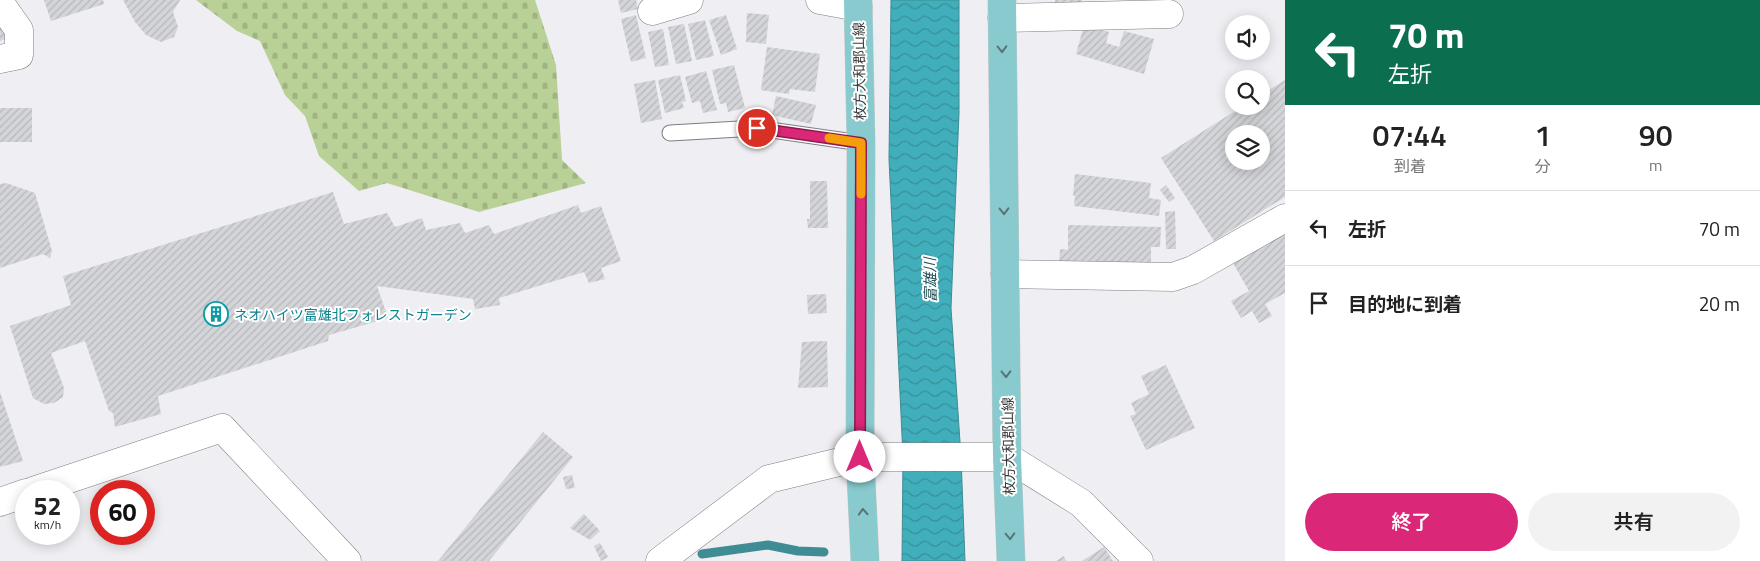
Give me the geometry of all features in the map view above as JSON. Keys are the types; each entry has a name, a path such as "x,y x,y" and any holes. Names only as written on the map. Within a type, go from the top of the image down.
{"main road":[{"name":"枚方大和郡山線","path":"858,4 861,143 860,457 865,561"},
{"name":"枚方大和郡山線","path":"1002,9 1007,457 1012,561"}],"street":[{"path":"652,11 689,0"},
{"path":"820,0 858,4"},
{"path":"0,3 19,30 19,55 0,59"},
{"path":"1002,9 1168,14"},
{"path":"1005,274 1173,277 1193,270 1285,218"},
{"path":"66,480 222,428 347,561"},
{"path":"668,559 769,479 860,457 1007,457 1081,503 1139,561"},
{"path":"0,502 15,497"}],"lane":[{"path":"670,133 757,128 861,143"}],"green space":[{"path":"196,0 535,0 556,65 562,160 586,183 479,212 387,183 359,191 319,156 305,116 285,95 260,41 237,31"}],"water":[{"name":"富雄川","path":"891,0 959,0 959,113 951,308 961,457 965,561 902,561 903,457 889,159"}],"building":[{"path":"44,0 103,0 104,4 51,21"},
{"path":"123,0 180,0 173,12 178,27 174,37 161,42 146,35 135,22"},
{"path":"618,0 636,0 638,9 621,13"},
{"path":"1055,0 1082,0 1082,5 1055,7"},
{"path":"747,13 769,15 766,44 746,42"},
{"path":"636,15 646,58 631,62 621,19"},
{"path":"726,15 737,49 721,55 709,20"},
{"path":"705,20 714,56 696,60 688,24"},
{"path":"0,23 9,38 0,41"},
{"path":"684,24 692,61 676,64 668,27"},
{"path":"1084,25 1109,32 1106,43 1119,47 1124,31 1154,39 1144,74 1076,54"},
{"path":"663,29 669,65 655,67 648,32"},
{"path":"767,47 820,54 815,92 790,89 789,94 761,90"},
{"path":"734,65 745,108 728,112 726,103 720,104 712,70"},
{"path":"706,71 717,110 703,113 700,101 692,103 685,77"},
{"path":"680,75 686,101 682,102 684,108 665,113 658,80"},
{"path":"655,80 662,119 641,123 634,84"},
{"path":"1285,80 1285,197 1214,241 1161,158 1229,115 1270,115 1270,89"},
{"path":"776,96 816,105 811,124 772,115"},
{"path":"0,108 32,108 32,142 0,142"},
{"path":"1075,174 1151,183 1149,198 1161,200 1159,216 1074,206"},
{"path":"810,181 827,181 828,228 808,228 807,219 810,219"},
{"path":"6,183 35,193 52,251 50,258 43,254 0,268 0,184"},
{"path":"1166,185 1175,198 1169,202 1160,190"},
{"name":"ネオハイツ富雄北フォレストガーデン","path":"333,192 344,224 387,213 395,227 422,218 426,230 460,223 465,233 489,225 494,234 578,205 581,213 601,206 621,261 601,268 605,279 589,283 584,272 499,298 500,305 475,309 473,299 377,286 388,318 329,335 328,341 158,396 161,414 115,427 113,413 109,411 85,341 51,353 64,388 63,397 54,403 44,404 33,398 10,326 71,305 63,276"},
{"path":"1175,211 1176,249 1166,249 1165,212"},
{"path":"1068,225 1161,227 1160,247 1151,247 1151,269 1059,267 1060,249 1068,250"},
{"path":"1285,233 1285,293 1265,304 1272,316 1259,323 1252,311 1241,318 1231,301 1249,291 1233,263"},
{"path":"826,294 827,313 808,314 807,295"},
{"path":"827,341 828,387 798,388 802,342"},
{"path":"1166,365 1195,428 1146,450 1130,416 1136,414 1131,403 1149,394 1141,376"},
{"path":"0,392 23,461 0,467"},
{"path":"543,432 573,457 489,561 438,561"},
{"path":"572,475 575,488 566,489 563,477"},
{"path":"584,514 600,531 590,540 570,528"},
{"path":"600,543 608,557 601,561 594,546"},
{"path":"1104,547 1113,561 1082,561"},
{"path":"1064,556 1066,561 1056,561"}],"waterway":[{"path":"702,554 768,545 798,551 824,552"}],"slow traffic":[{"path":"829,138 861,143 861,194"}],"place":[{"name":"ネオハイツ富雄北フォレストガーデン","path":"216,314"}],"route":[{"path":"757,128 861,143 860,457"}]}
